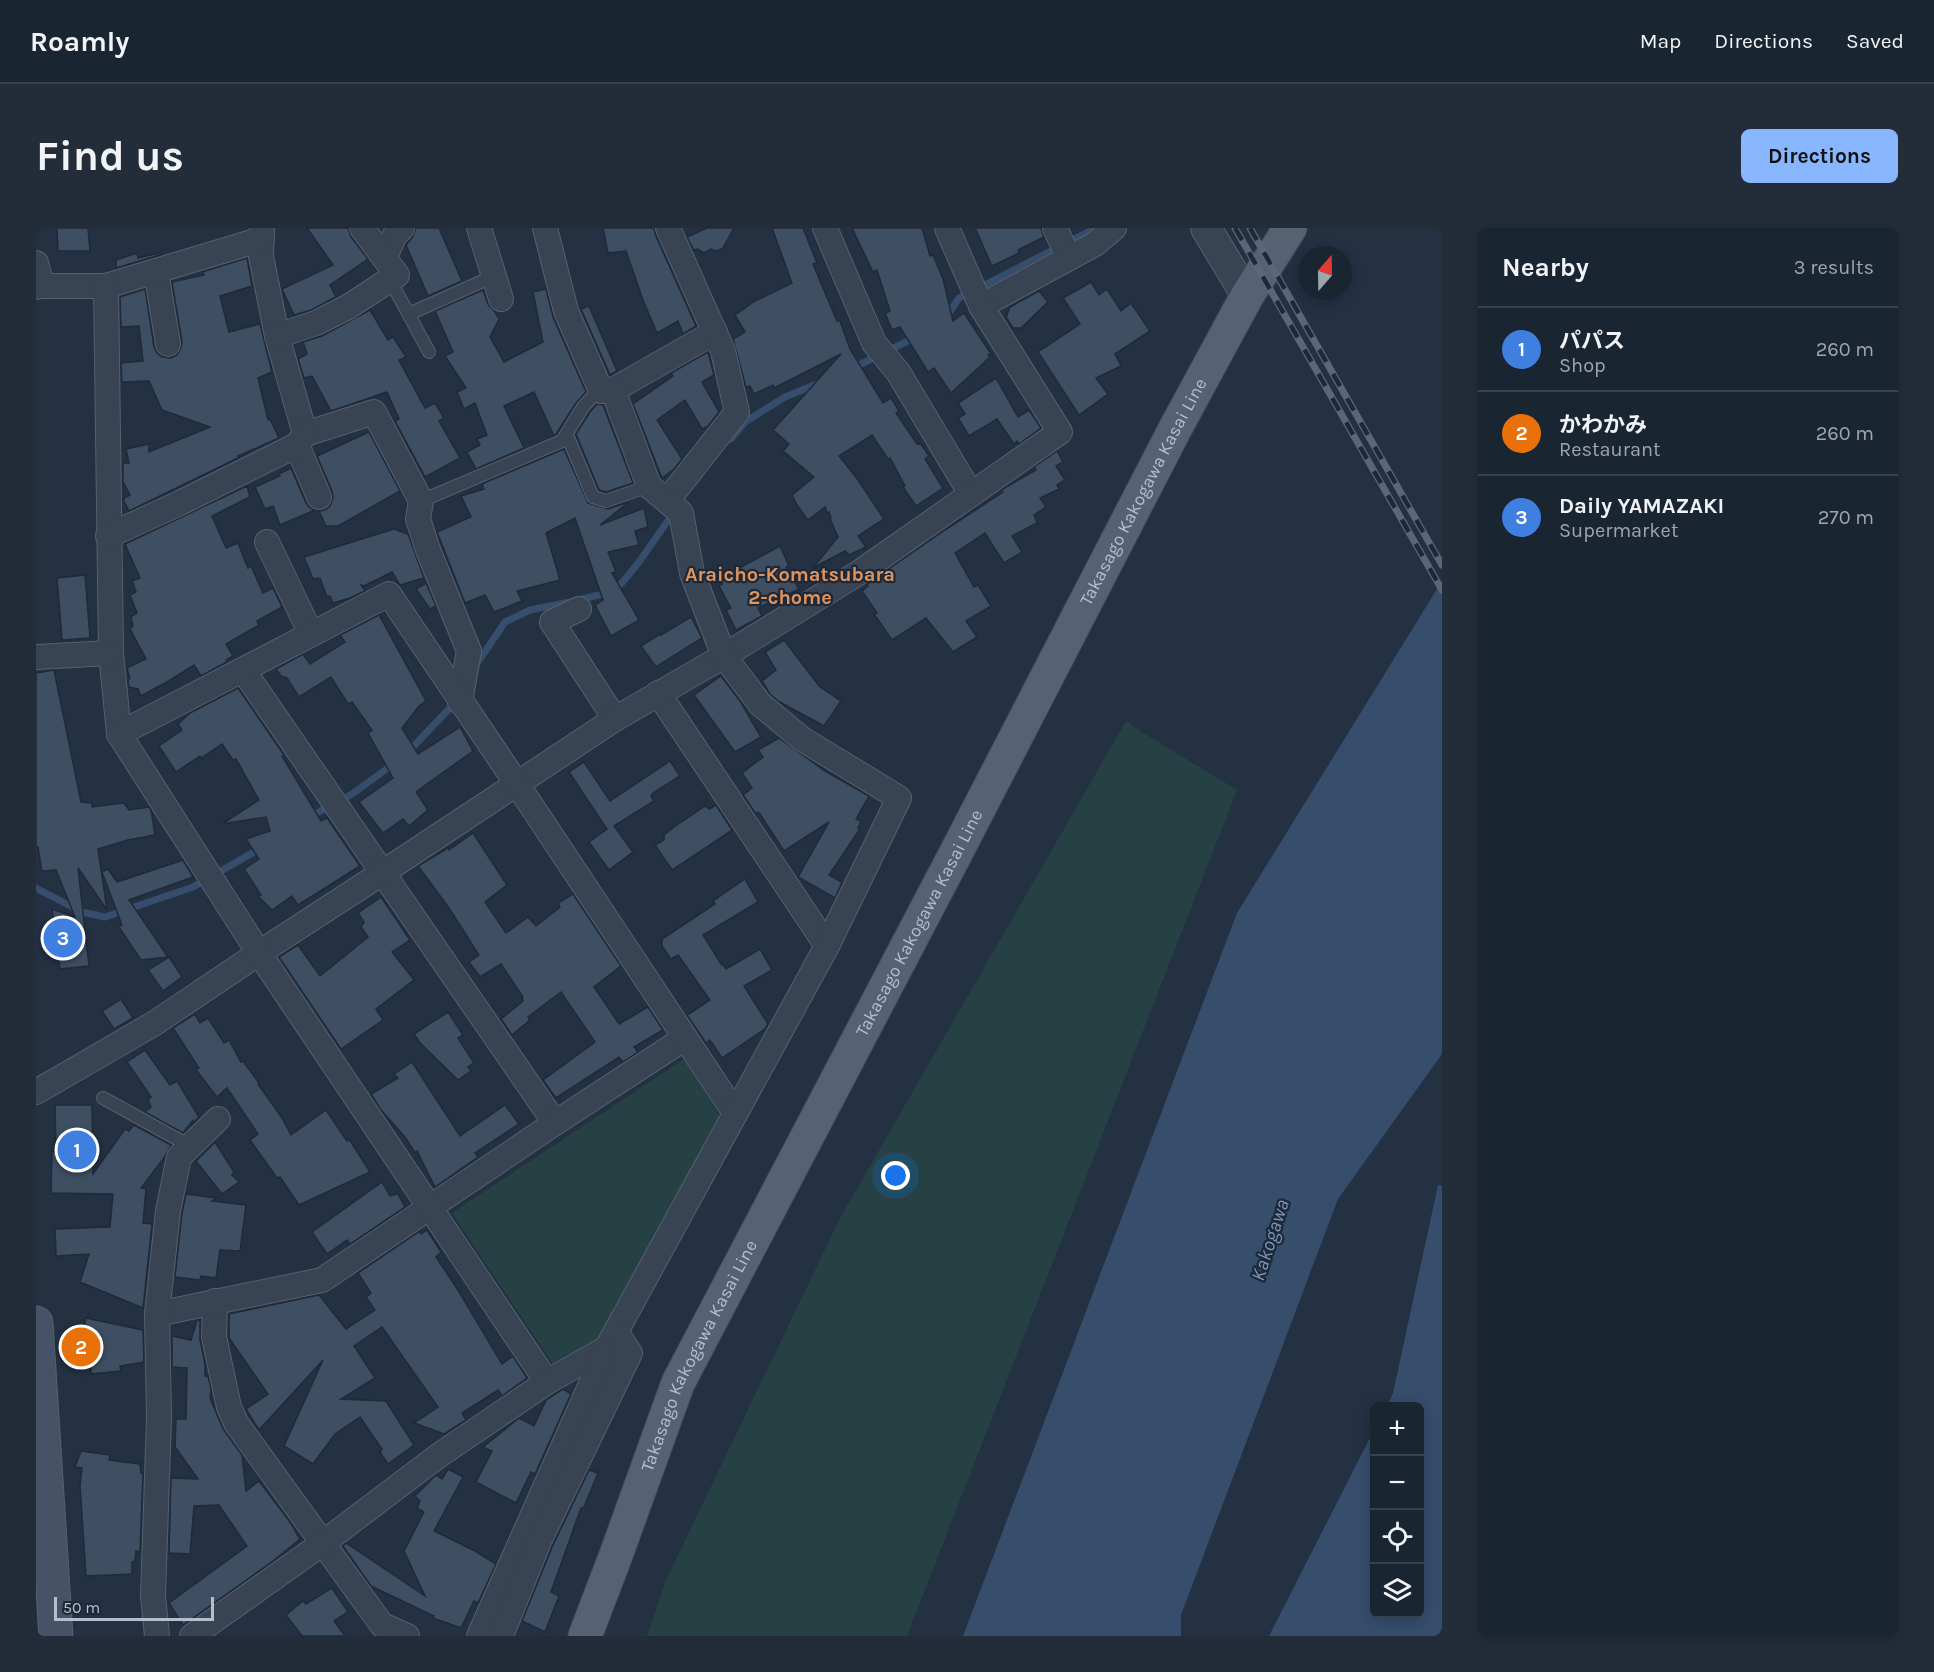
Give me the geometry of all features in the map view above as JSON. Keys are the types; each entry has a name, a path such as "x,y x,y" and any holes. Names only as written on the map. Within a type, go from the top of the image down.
{"main road":[{"name":"Takasago Kakogawa Kasai Line","path":"585,1636 678,1383 1108,557 1284,230"},
{"path":"36,1323 56,1636"}],"street":[{"path":"362,228 387,268"},
{"path":"278,336 316,323 348,307 387,268 395,235 402,228"},
{"path":"479,228 501,299"},
{"path":"479,1636 612,1340 827,946 899,798 802,739 760,704 724,656 692,573 681,513 658,493 566,311 545,228"},
{"path":"658,493 737,412 723,351 668,228"},
{"path":"825,228 874,343 898,372 972,494"},
{"path":"36,1092 155,1023 615,719 724,656 860,572 1060,432 981,306 947,228"},
{"path":"1055,228 1069,258"},
{"path":"981,306 1095,244 1113,228"},
{"path":"1206,228 1247,296"},
{"path":"38,278 106,286 262,234 261,256 278,336 301,439 319,497"},
{"path":"156,271 168,344"},
{"path":"106,286 111,653 119,734 259,953 547,1382"},
{"path":"607,390 715,332"},
{"path":"108,536 180,503 301,439 374,411 421,501 418,519 469,651 460,702"},
{"path":"267,542 311,634"},
{"path":"119,734 389,594 735,1113"},
{"path":"579,609 552,622 615,719"},
{"path":"36,657 111,653"},
{"path":"243,669 555,1122"},
{"path":"658,693 827,946"},
{"path":"158,1314 322,1280 555,1122 685,1038"},
{"path":"157,1636 153,1596 159,1418 158,1314 168,1211 178,1157 218,1119"},
{"path":"215,1301 214,1337 229,1407 236,1423 382,1625 407,1636"},
{"path":"192,1636 324,1543 438,1456 612,1340"},
{"path":"501,1636 540,1539 630,1353 612,1340"}],"lane":[{"path":"387,268 429,352"},
{"path":"409,314 494,276"},
{"path":"421,501 562,441 583,407 593,396 607,390"},
{"path":"567,435 593,497 606,501 658,493"},
{"path":"103,1098 190,1146"}],"green space":[{"path":"1126,721 1237,790 907,1636 647,1636 665,1582 840,1218"},
{"path":"684,1059 722,1119 601,1337 555,1367 452,1213"}],"water":[{"name":"Kakogawa","path":"1442,581 1442,1054 1338,1199 1181,1615 1181,1636 963,1636 1237,913"},
{"path":"1438,1185 1442,1186 1442,1636 1269,1636 1370,1438 1370,1618 1424,1618 1424,1402 1389,1402 1393,1393"}],"building":[{"path":"57,228 88,228 90,251 58,251"},
{"path":"307,228 348,228 351,237 368,259 330,285 336,297 311,310 294,315 282,289 333,265"},
{"path":"416,228 439,228 462,281 428,296 406,245"},
{"path":"603,228 654,228 696,326 683,334 678,321 657,333 626,251 608,253"},
{"path":"707,228 734,228 723,248 717,251 711,249 704,253 698,249 694,250 687,237"},
{"path":"772,228 803,228 817,263 813,264 837,321 840,321 850,349 883,403 891,398 899,411 896,413 917,444 921,444 929,456 925,459 943,488 916,506 903,487 905,486 890,458 888,459 872,435 839,456 884,519 858,536 866,547 849,555 845,551 813,568 838,537 825,507 808,520 797,505 792,495 814,477 783,451 789,444 773,430 841,354 774,388 773,385 754,394 750,386 746,387 733,339 745,332 735,315 755,301 792,283"},
{"path":"852,228 922,228 930,256 933,255 943,279 953,321 964,313 991,354 951,393 934,368 928,372 900,327 892,330 885,313 890,311 877,270 873,272"},
{"path":"975,228 1041,228 1044,237 992,266"},
{"path":"137,253 138,258 160,253 160,255 116,268 116,260"},
{"path":"247,258 252,286 220,296 229,332 260,324 272,372 258,378 268,420 270,419 279,438 129,511 123,499 130,495 123,482 123,463 129,463 126,449 149,444 149,452 210,427 162,410 149,381 122,382 121,363 143,361 139,326 121,327 120,297 145,289 154,347 162,357 171,358 177,355 182,342 172,282 204,275 202,272"},
{"path":"1091,282 1099,295 1107,289 1121,311 1131,303 1150,331 1115,354 1121,366 1096,378 1108,394 1079,415 1038,352 1080,324 1063,298"},
{"path":"546,289 553,317 586,392 554,436 534,392 504,406 524,448 476,469 467,452 480,445 477,439 487,435 475,403 464,409 457,392 466,388 445,356 453,352 435,311 483,290 488,304 499,319 490,337 504,362 543,342 533,292"},
{"path":"1039,291 1048,302 1021,328 1013,328 1006,317 1010,307"},
{"path":"589,306 617,371 610,375 581,309"},
{"path":"370,310 388,340 393,337 406,357 399,360 425,408 435,403 444,418 439,421 460,458 425,477 395,421 399,419 387,392 331,411 312,376 304,378 298,359 307,354 303,342 322,336"},
{"path":"708,352 714,375 702,382 719,412 708,426 702,429 685,400 657,420 682,459 662,478 633,404 673,376 671,373"},
{"path":"996,378 1018,417 1029,410 1041,428 1019,444 1017,441 1014,444 997,419 969,436 958,418 965,414 958,403"},
{"path":"597,404 603,405 633,483 606,492 599,490 576,434"},
{"path":"369,432 400,491 338,526 326,526 319,511 330,506 333,498 317,456"},
{"path":"564,449 588,503 608,509 629,502 600,525 644,508 648,527 635,531 639,545 608,552 616,572 612,573 639,620 611,636 595,605 603,600 575,518 546,533 560,580 517,591 522,601 494,612 485,595 465,603 437,532 471,517 461,496 484,489 482,485 484,483"},
{"path":"1057,451 1063,462 1056,466 1065,480 1057,485 1059,489 1040,498 1046,507 1034,515 1037,523 1012,536 1022,552 1004,563 985,533 955,553 974,587 978,585 991,606 966,621 977,637 953,652 926,618 892,640 862,591 868,586 867,584 1003,492 1002,490 1036,470 1034,467"},
{"path":"291,468 306,503 315,510 280,525 273,506 265,509 255,487 280,476 279,474"},
{"path":"247,486 250,497 212,516 226,548 238,543 248,568 251,566 263,593 273,588 282,607 257,621 259,625 226,644 233,656 226,660 227,662 201,676 194,665 141,696 138,689 129,687 130,678 127,668 146,659 130,629 133,626 131,617 137,613 130,595 136,592 132,581 140,578 125,544"},
{"path":"394,529 408,534 424,578 400,585 392,572 364,586 361,585 365,591 333,603 330,596 327,597 320,578 313,579 304,557"},
{"path":"780,546 789,566 786,567 799,589 758,608 762,616 736,630 726,610 731,608 719,586 722,584 719,579"},
{"path":"85,575 90,638 62,640 57,578"},
{"path":"426,583 436,606 430,609 416,589"},
{"path":"379,615 426,701 419,706 402,728 418,754 460,727 473,751 416,792 428,810 409,826 403,819 383,833 359,802 393,778 368,733 372,730 352,702 348,704 331,677 299,697 287,678 281,676 276,669 303,654 310,664 345,642 340,635"},
{"path":"691,617 702,638 656,667 641,646"},
{"path":"784,640 820,687 841,701 824,726 778,701 770,694 762,681 776,670 765,652"},
{"path":"54,670 81,802 92,803 92,807 124,803 129,810 149,807 155,835 98,849 107,910 78,868 89,966 60,969 52,909 75,917 56,870 42,871 38,847 36,847 36,673"},
{"path":"721,676 740,701 761,737 735,752 694,695"},
{"path":"238,688 284,755 282,756 321,821 327,818 360,866 298,905 292,896 272,910 258,896 261,895 244,869 259,859 246,839 270,831 266,817 222,824 259,800 236,759 233,760 222,744 176,772 159,746 182,730 178,724 190,713"},
{"path":"779,738 825,771 869,796 856,819 861,821 858,828 860,829 829,875 842,882 835,898 798,877 829,822 784,851 760,814 758,812 756,814 743,795 752,788 742,773 763,757 758,750"},
{"path":"670,761 680,776 653,793 651,796 654,801 614,826 633,852 609,870 589,842 607,829 569,772 584,762 610,801"},
{"path":"716,805 732,830 672,870 655,845 664,840 664,835 674,827 705,806 709,809"},
{"path":"473,833 507,885 485,902 506,933 528,917 536,926 560,907 558,903 573,894 621,966 594,987 619,1024 648,1007 663,1030 634,1047 638,1052 623,1062 619,1057 556,1098 543,1080 595,1042 561,992 528,1017 530,1020 512,1035 501,1019 523,1001 523,997 501,964 480,977 469,962 479,955 449,908 418,866 448,848 449,850"},
{"path":"183,860 193,877 129,900 168,957 141,960 119,927 122,925 102,872 108,869 117,882"},
{"path":"745,879 758,902 703,935 726,969 760,949 772,970 744,986 768,1024 765,1029 722,1058 710,1040 706,1043 687,1015 710,1000 678,955 671,959 662,946 662,939 715,904 713,901"},
{"path":"381,897 410,940 392,952 414,980 376,1009 383,1020 341,1049 279,957 298,945 320,976 368,937 361,927 364,922 358,913"},
{"path":"169,957 182,977 163,991 148,970"},
{"path":"121,999 133,1018 114,1029 102,1011"},
{"path":"448,1012 463,1035 458,1038 474,1063 468,1067 471,1071 458,1080 420,1043 414,1034"},
{"path":"195,1014 200,1023 208,1018 224,1043 229,1040 241,1062 243,1061 259,1083 291,1135 326,1110 347,1141 349,1139 370,1172 299,1205 250,1140 258,1134 227,1088 217,1097 196,1070 199,1068 173,1028"},
{"path":"145,1050 170,1085 177,1081 199,1117 192,1124 193,1120 183,1133 145,1112 151,1107 148,1100 151,1097 127,1062"},
{"path":"412,1062 460,1136 505,1105 519,1124 475,1153 478,1157 435,1187 417,1151 415,1153 371,1094 398,1078 394,1074"},
{"path":"55,1105 92,1105 93,1174 125,1129 129,1131 134,1125 171,1145 141,1188 146,1189 143,1223 152,1224 143,1308 80,1282 89,1254 56,1256 55,1229 110,1227 113,1194 51,1193 52,1151 56,1152"},
{"path":"215,1142 234,1172 232,1175 239,1182 222,1194 196,1161"},
{"path":"382,1182 390,1196 398,1194 405,1207 350,1244 347,1240 327,1254 312,1232"},
{"path":"186,1194 216,1198 212,1201 246,1205 240,1251 220,1250 216,1278 201,1276 200,1280 175,1277"},
{"path":"427,1230 441,1252 436,1257 502,1364 513,1356 527,1378 502,1396 498,1390 462,1413 466,1420 444,1434 414,1423 438,1407 382,1327 354,1346 375,1378 341,1399 386,1401 414,1445 388,1464 380,1452 382,1449 360,1417 335,1434 313,1464 284,1446 323,1360 259,1430 246,1409 268,1394 229,1338 229,1314 319,1295 346,1329 375,1310 366,1297 371,1293 358,1273 420,1231 421,1234"},
{"path":"86,1318 143,1330 144,1362 120,1366 121,1371 91,1374 91,1368 73,1368 72,1348 79,1348"},
{"path":"197,1320 200,1320 200,1340 205,1376 208,1376 211,1389 210,1398 223,1429 242,1455 246,1491 259,1481 300,1539 183,1625 169,1603 247,1546 219,1505 194,1506 190,1554 169,1553 171,1478 198,1479 175,1447 176,1419 186,1419 187,1368 172,1367 172,1336 191,1340"},
{"path":"563,1389 571,1394 535,1474 531,1472 516,1503 476,1482 492,1451 483,1447 519,1418 534,1426 546,1400"},
{"path":"81,1451 110,1455 109,1460 140,1464 141,1473 143,1473 140,1552 136,1551 135,1561 132,1562 132,1574 86,1576 80,1486 82,1468 75,1467"},
{"path":"448,1469 463,1477 434,1531 496,1564 478,1603 474,1601 461,1628 433,1618 434,1616 371,1586 343,1546 346,1543 425,1596 404,1551 424,1512 417,1508 420,1501 415,1496 436,1475 442,1479"},
{"path":"589,1470 598,1473 584,1507 581,1508 551,1592 559,1596 545,1632 522,1621 553,1545"},
{"path":"332,1588 348,1612 334,1621 345,1636 302,1636 286,1615 303,1601 306,1604"}],"waterway":[{"path":"947,316 959,298 1096,228"},
{"path":"853,368 916,337"},
{"path":"731,439 745,422 785,397 819,383"},
{"path":"476,665 505,622 530,610 603,594 621,584 674,512"},
{"path":"408,752 455,700"},
{"path":"308,818 352,794 395,763"},
{"path":"36,888 82,912 105,917 193,887 261,848"}],"railway":[{"path":"1235,228 1442,590"},
{"path":"1250,228 1442,565"}],"place":[{"name":"Daily YAMAZAKI","path":"63,938"},
{"name":"パパス","path":"77,1150"},
{"name":"かわかみ","path":"81,1347"}],"district":[{"name":"Araicho-Komatsubara 2-chome","path":"790,586"}]}
